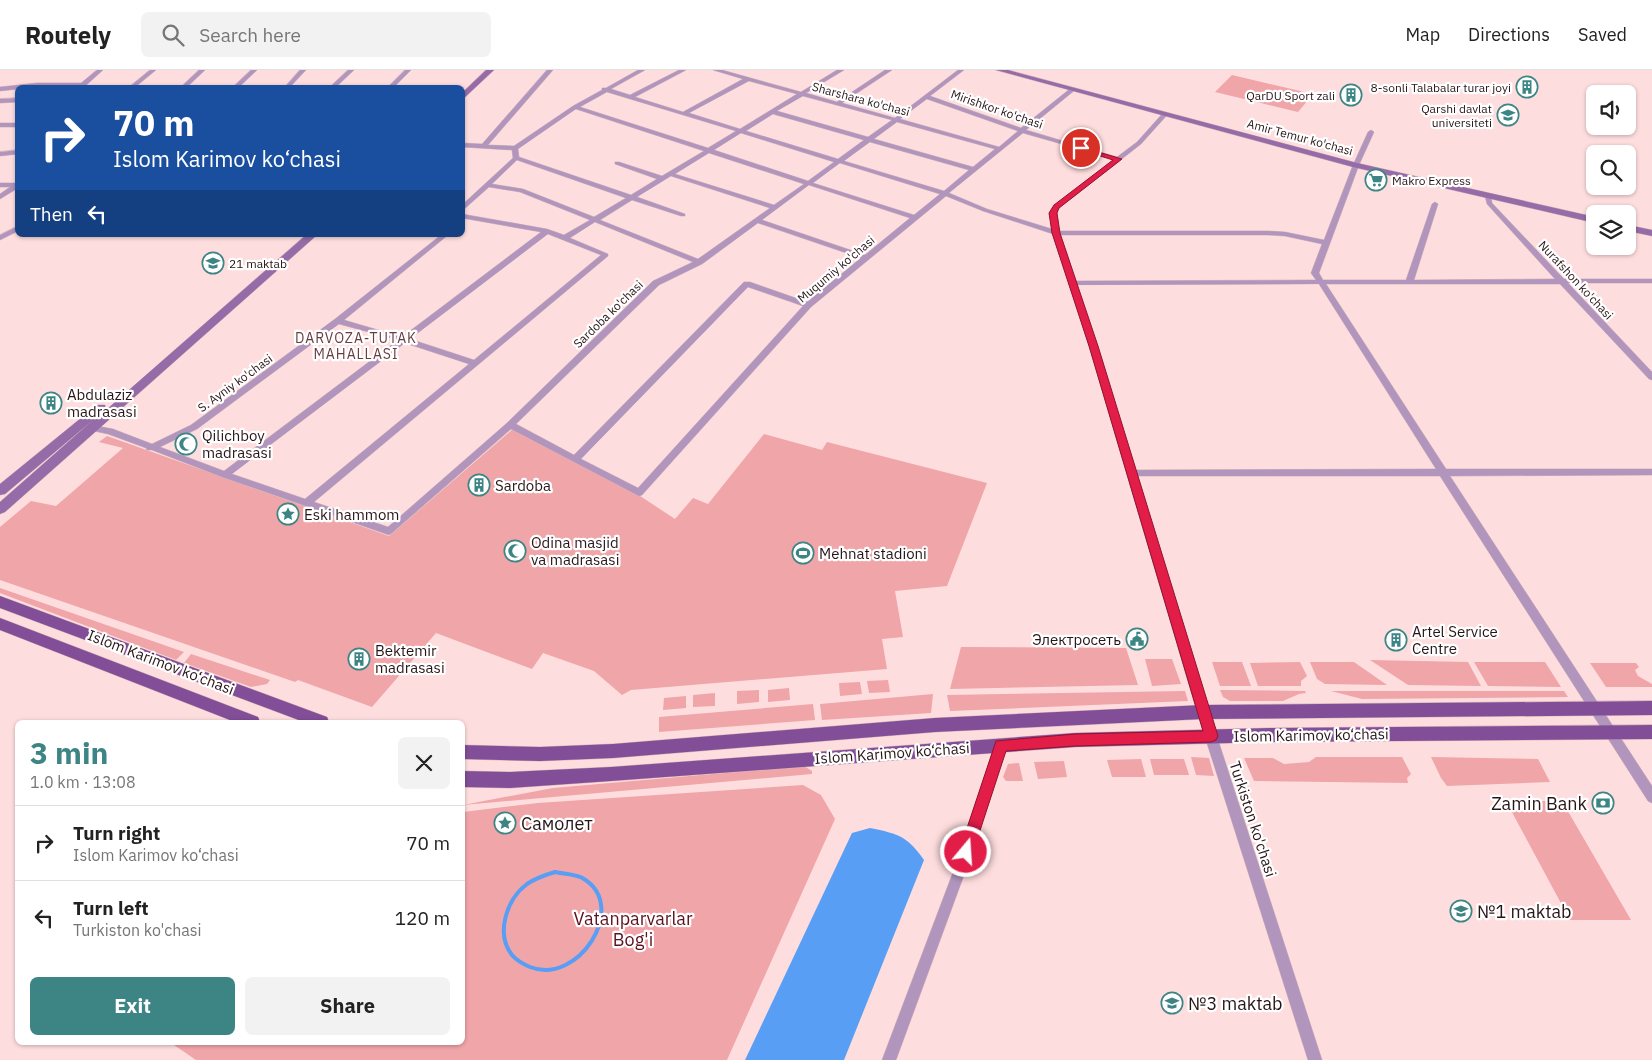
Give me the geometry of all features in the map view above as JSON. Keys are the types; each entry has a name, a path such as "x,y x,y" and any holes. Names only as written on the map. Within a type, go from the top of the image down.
{"main road":[{"path":"465,85 479,70"},
{"path":"465,95 490,70"},
{"name":"Amir Temur ko'chasi","path":"1000,70 1357,163 1488,196 1586,218"},
{"name":"Amir Temur ko'chasi","path":"1015,70 1357,163 1586,213"},
{"path":"1636,224 1652,228"},
{"path":"1636,230 1652,234"},
{"path":"0,509 92,428 298,237"},
{"path":"0,491 310,237"},
{"name":"Islom Karimov ko‘chasi","path":"0,602 316,720"},
{"name":"Islom Karimov ko‘chasi","path":"0,624 247,720"},
{"name":"Islom Karimov ko‘chasi","path":"465,752 540,754 672,746 935,725 1203,712 1652,708"},
{"name":"Islom Karimov ko‘chasi","path":"465,779 510,780 670,770 1075,740 1211,736 1652,732"},
{"path":"670,770 672,746"}],"street":[{"path":"81,85 100,70"},
{"path":"134,85 153,70"},
{"path":"185,85 202,70"},
{"path":"237,85 254,70"},
{"path":"289,85 303,70"},
{"path":"334,85 351,70"},
{"path":"392,85 408,70"},
{"path":"484,146 550,70"},
{"path":"465,145 515,148 575,107 638,70"},
{"path":"631,97 683,70"},
{"name":"Sharshara ko'chasi","path":"716,70 1002,149"},
{"path":"565,238 840,70"},
{"path":"837,104 889,70"},
{"name":"Sardoba ko'chasi","path":"306,502 389,531 510,424 656,283 699,262 896,120 961,70"},
{"path":"685,113 748,79"},
{"path":"0,89 15,87"},
{"path":"604,89 946,194 984,210 1056,233 1268,233 1285,234 1326,243"},
{"name":"Muqumiy ko'chasi","path":"576,459 638,492 808,305 1002,149 1073,89"},
{"name":"Mirishkor ko'chasi","path":"927,97 1024,131 1119,159"},
{"path":"0,100 15,100"},
{"path":"575,107 708,152 916,218"},
{"path":"774,112 974,170"},
{"name":"Turkiston ko'chasi","path":"1166,114 1139,143 1056,207 1053,213 1056,233 1203,712 1315,1060"},
{"path":"0,124 15,125"},
{"path":"1371,132 1357,163 1315,273 1652,797"},
{"path":"515,148 516,158"},
{"path":"0,154 15,152"},
{"path":"465,206 516,158"},
{"path":"516,158 683,215"},
{"path":"617,163 663,179"},
{"path":"670,174 773,208"},
{"path":"0,185 15,185"},
{"path":"487,185 521,190 699,262"},
{"path":"0,197 15,186"},
{"name":"Nurafshon ko'chasi","path":"1488,196 1489,202 1652,377"},
{"path":"1410,280 1435,204"},
{"path":"92,428 110,431 150,448 306,502 606,255 548,231 465,218"},
{"path":"756,220 867,258"},
{"path":"0,238 15,230"},
{"path":"225,475 548,231"},
{"name":"S. Ayniy ko'chasi","path":"150,448 194,427 338,322 443,237"},
{"path":"1072,283 1318,280 1652,281"},
{"path":"510,424 576,459 747,284 808,305"},
{"path":"338,322 404,340 474,363"},
{"path":"1130,473 1652,472"},
{"path":"889,1060 961,867 1001,745"}],"green space":[{"path":"1232,75 1313,94 1298,112 1215,92"},
{"path":"513,429 634,492 675,519 693,498 708,504 764,434 822,450 827,442 987,483 947,586 895,591 903,637 882,639 887,669 631,690 622,695 594,671 543,653 532,669 436,633 372,707 298,680 295,682 0,580 0,527 31,501 56,506 123,448 99,442 107,436 389,536"},
{"path":"0,588 184,652 176,660 0,593"},
{"path":"961,647 1126,648 1138,685 950,689"},
{"path":"191,654 270,680 267,684 251,687 184,663"},
{"path":"1145,659 1172,659 1181,684 1152,686"},
{"path":"1370,660 1468,662 1481,686 1408,685"},
{"path":"1212,662 1242,662 1251,686 1220,686"},
{"path":"1300,662 1307,676 1301,681 1301,686 1258,686 1250,663"},
{"path":"1310,662 1354,662 1387,685 1325,684 1317,679"},
{"path":"1474,662 1545,662 1561,687 1488,686"},
{"path":"1590,663 1636,663 1639,667 1635,670 1638,676 1652,684 1652,687 1606,687"},
{"path":"888,680 890,692 869,693 867,681"},
{"path":"860,682 862,694 840,696 839,683"},
{"path":"789,688 790,700 768,702 768,690"},
{"path":"759,690 759,702 737,704 737,691"},
{"path":"1220,690 1305,691 1306,693 1283,701 1230,701 1223,697"},
{"path":"1185,691 1188,701 950,711 947,695"},
{"path":"1331,691 1564,691 1568,697 1362,699"},
{"path":"715,693 715,706 693,707 693,695"},
{"path":"933,694 931,713 822,720 820,704"},
{"path":"686,696 686,708 663,710 664,698"},
{"path":"813,704 815,720 659,732 659,717"},
{"path":"1191,757 1209,758 1214,776 1196,775"},
{"path":"1316,757 1402,757 1411,774 1407,778 1408,783 1254,781 1244,758 1273,758 1284,764 1309,762"},
{"path":"1431,757 1538,759 1550,782 1447,786"},
{"path":"1141,759 1146,777 1112,777 1107,760"},
{"path":"1150,759 1184,759 1189,775 1154,775"},
{"path":"1064,761 1067,777 1038,779 1034,762"},
{"path":"1019,763 1023,781 1006,781 1003,777 1008,764"},
{"path":"804,766 812,771 812,774 465,805 553,788"},
{"name":"Vatanparvarlar Bog'i","path":"803,785 821,795 835,819 727,1060 196,1060 174,1045 465,1045 465,812 538,803"},
{"path":"1506,801 1562,801 1631,920 1570,920"}],"water":[{"path":"870,828 902,837 924,860 844,1060 745,1060 852,833"}],"waterway":[{"path":"555,872 574,875 584,879 597,892 601,907 599,924 592,941 580,955 565,965 548,970 530,967 516,959 507,946 504,937 504,927 509,907 520,890 534,880 555,872"}],"place":[{"name":"8-sonli Talabalar turar joyi","path":"1527,87"},
{"name":"QarDU Sport zali","path":"1351,95"},
{"name":"Qarshi davlat universiteti","path":"1508,115"},
{"name":"Makro Express","path":"1376,180"},
{"name":"21 maktab","path":"213,263"},
{"name":"Abdulaziz madrasasi","path":"51,403"},
{"name":"Qilichboy madrasasi","path":"186,444"},
{"name":"Sardoba","path":"479,485"},
{"name":"Eski hammom","path":"288,514"},
{"name":"Odina masjid va madrasasi","path":"515,551"},
{"name":"Mehnat stadioni","path":"803,553"},
{"name":"Электросеть","path":"1137,639"},
{"name":"Artel Service Centre","path":"1396,640"},
{"name":"Bektemir madrasasi","path":"359,659"},
{"name":"Zamin Bank","path":"1603,803"},
{"name":"Самолет","path":"505,823"},
{"name":"№1 maktab","path":"1461,911"},
{"name":"№3 maktab","path":"1172,1003"}],"district":[{"name":"DARVOZA-TUTAK MAHALLASI","path":"356,346"}],"route":[{"path":"966,852 1001,745 1075,740 1211,736 1093,346 1056,233 1053,213 1056,207 1119,159 1081,148"}]}
